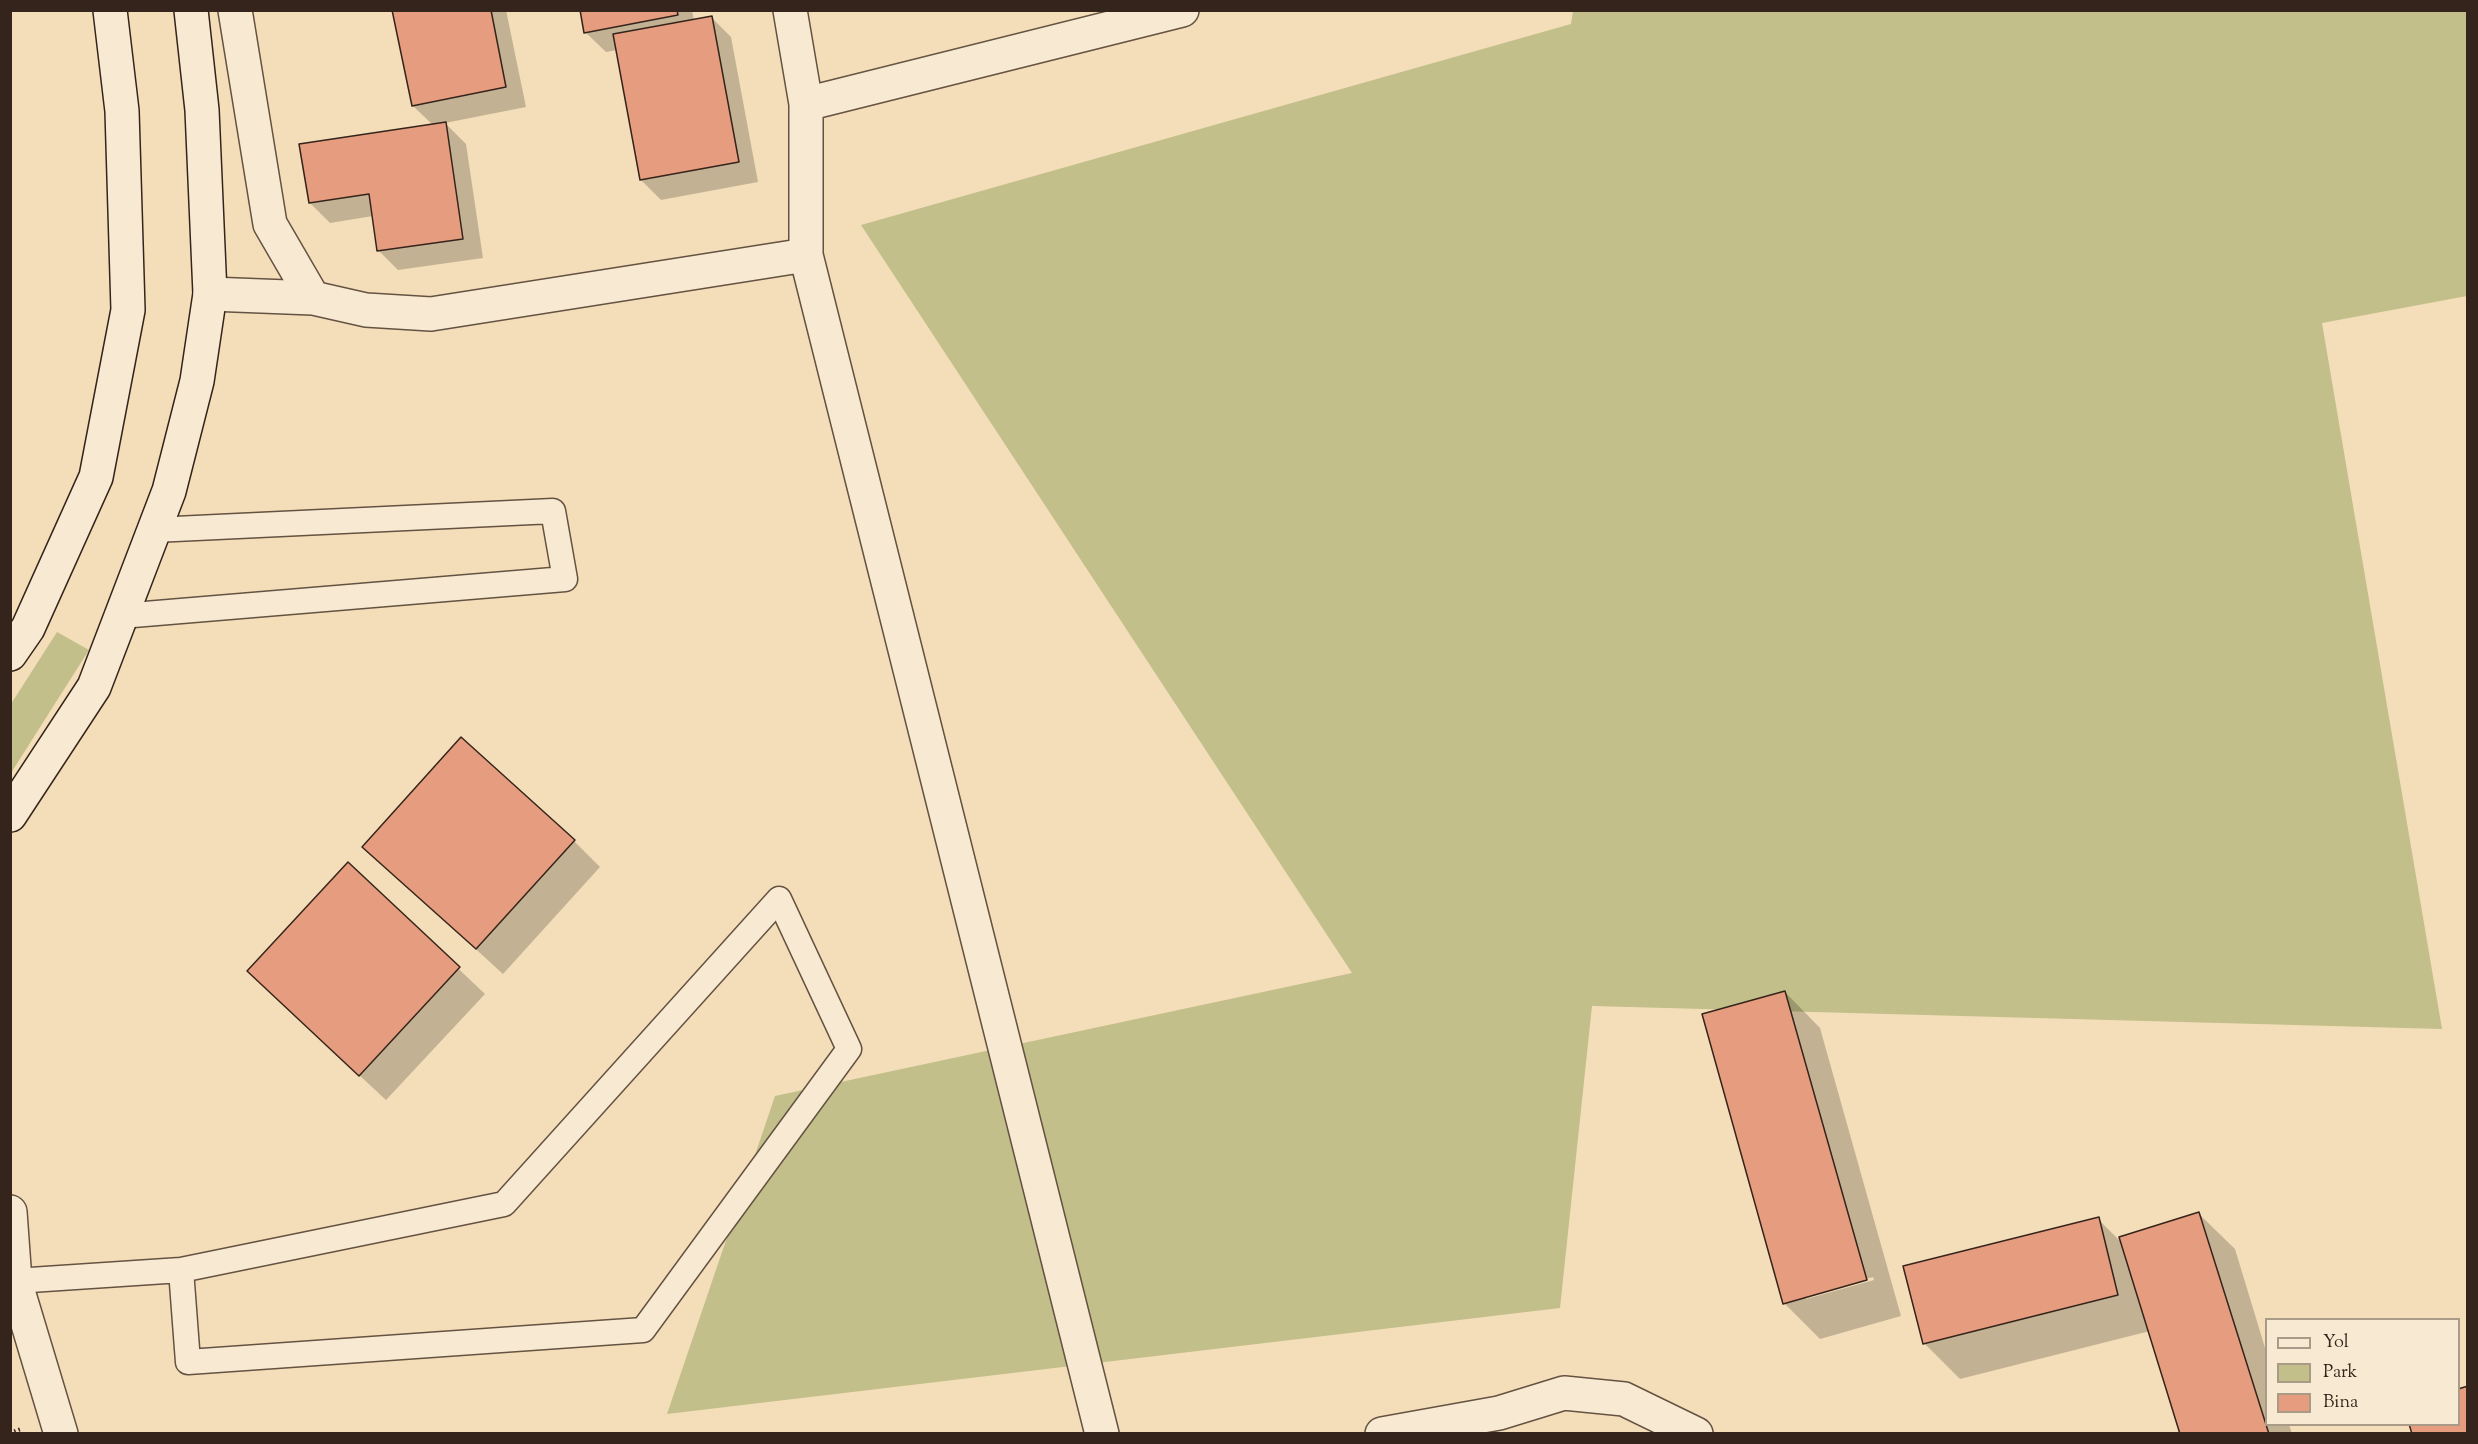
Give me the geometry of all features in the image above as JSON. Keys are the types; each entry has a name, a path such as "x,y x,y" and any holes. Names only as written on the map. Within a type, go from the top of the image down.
{"street":[{"path":"10,654 28,628 96,477 128,310 122,111 110,10"},
{"path":"10,815 94,687 169,491 197,381 210,294 202,110 191,10"},
{"path":"235,10 270,224 313,298"},
{"path":"790,10 806,104 806,255 1102,1434"},
{"path":"806,104 1182,10"},
{"path":"210,294 313,298 366,310 431,314 806,255"},
{"path":"10,1212 13,1278 61,1434"},
{"path":"1382,1434 1499,1413 1564,1393 1624,1399 1696,1434"}],"lane":[{"path":"121,616 566,579 554,511 154,530"},
{"path":"13,1278 181,1270 504,1204 779,899 849,1049 643,1330 188,1362 181,1270"}],"green space":[{"path":"1573,11 2467,11 2467,296 2322,323 2442,1029 1592,1006 1560,1308 667,1414 775,1096 1352,973 861,225 1571,24"},
{"path":"57,632 89,650 11,773 11,704"}],"building":[{"path":"392,10 491,10 506,87 412,106"},
{"path":"580,10 677,10 678,15 584,33"},
{"path":"712,16 739,162 640,180 613,34"},
{"path":"446,122 463,239 377,251 369,194 309,203 299,144"},
{"path":"461,737 575,840 476,949 362,847"},
{"path":"348,862 460,967 359,1076 247,971"},
{"path":"1785,991 1867,1280 1783,1304 1702,1014"},
{"path":"2199,1212 2269,1434 2180,1434 2119,1237"},
{"path":"2099,1217 2118,1295 1923,1344 1903,1266"},
{"path":"2468,1386 2468,1434 2412,1434 2410,1426 2460,1426 2460,1388"}]}
